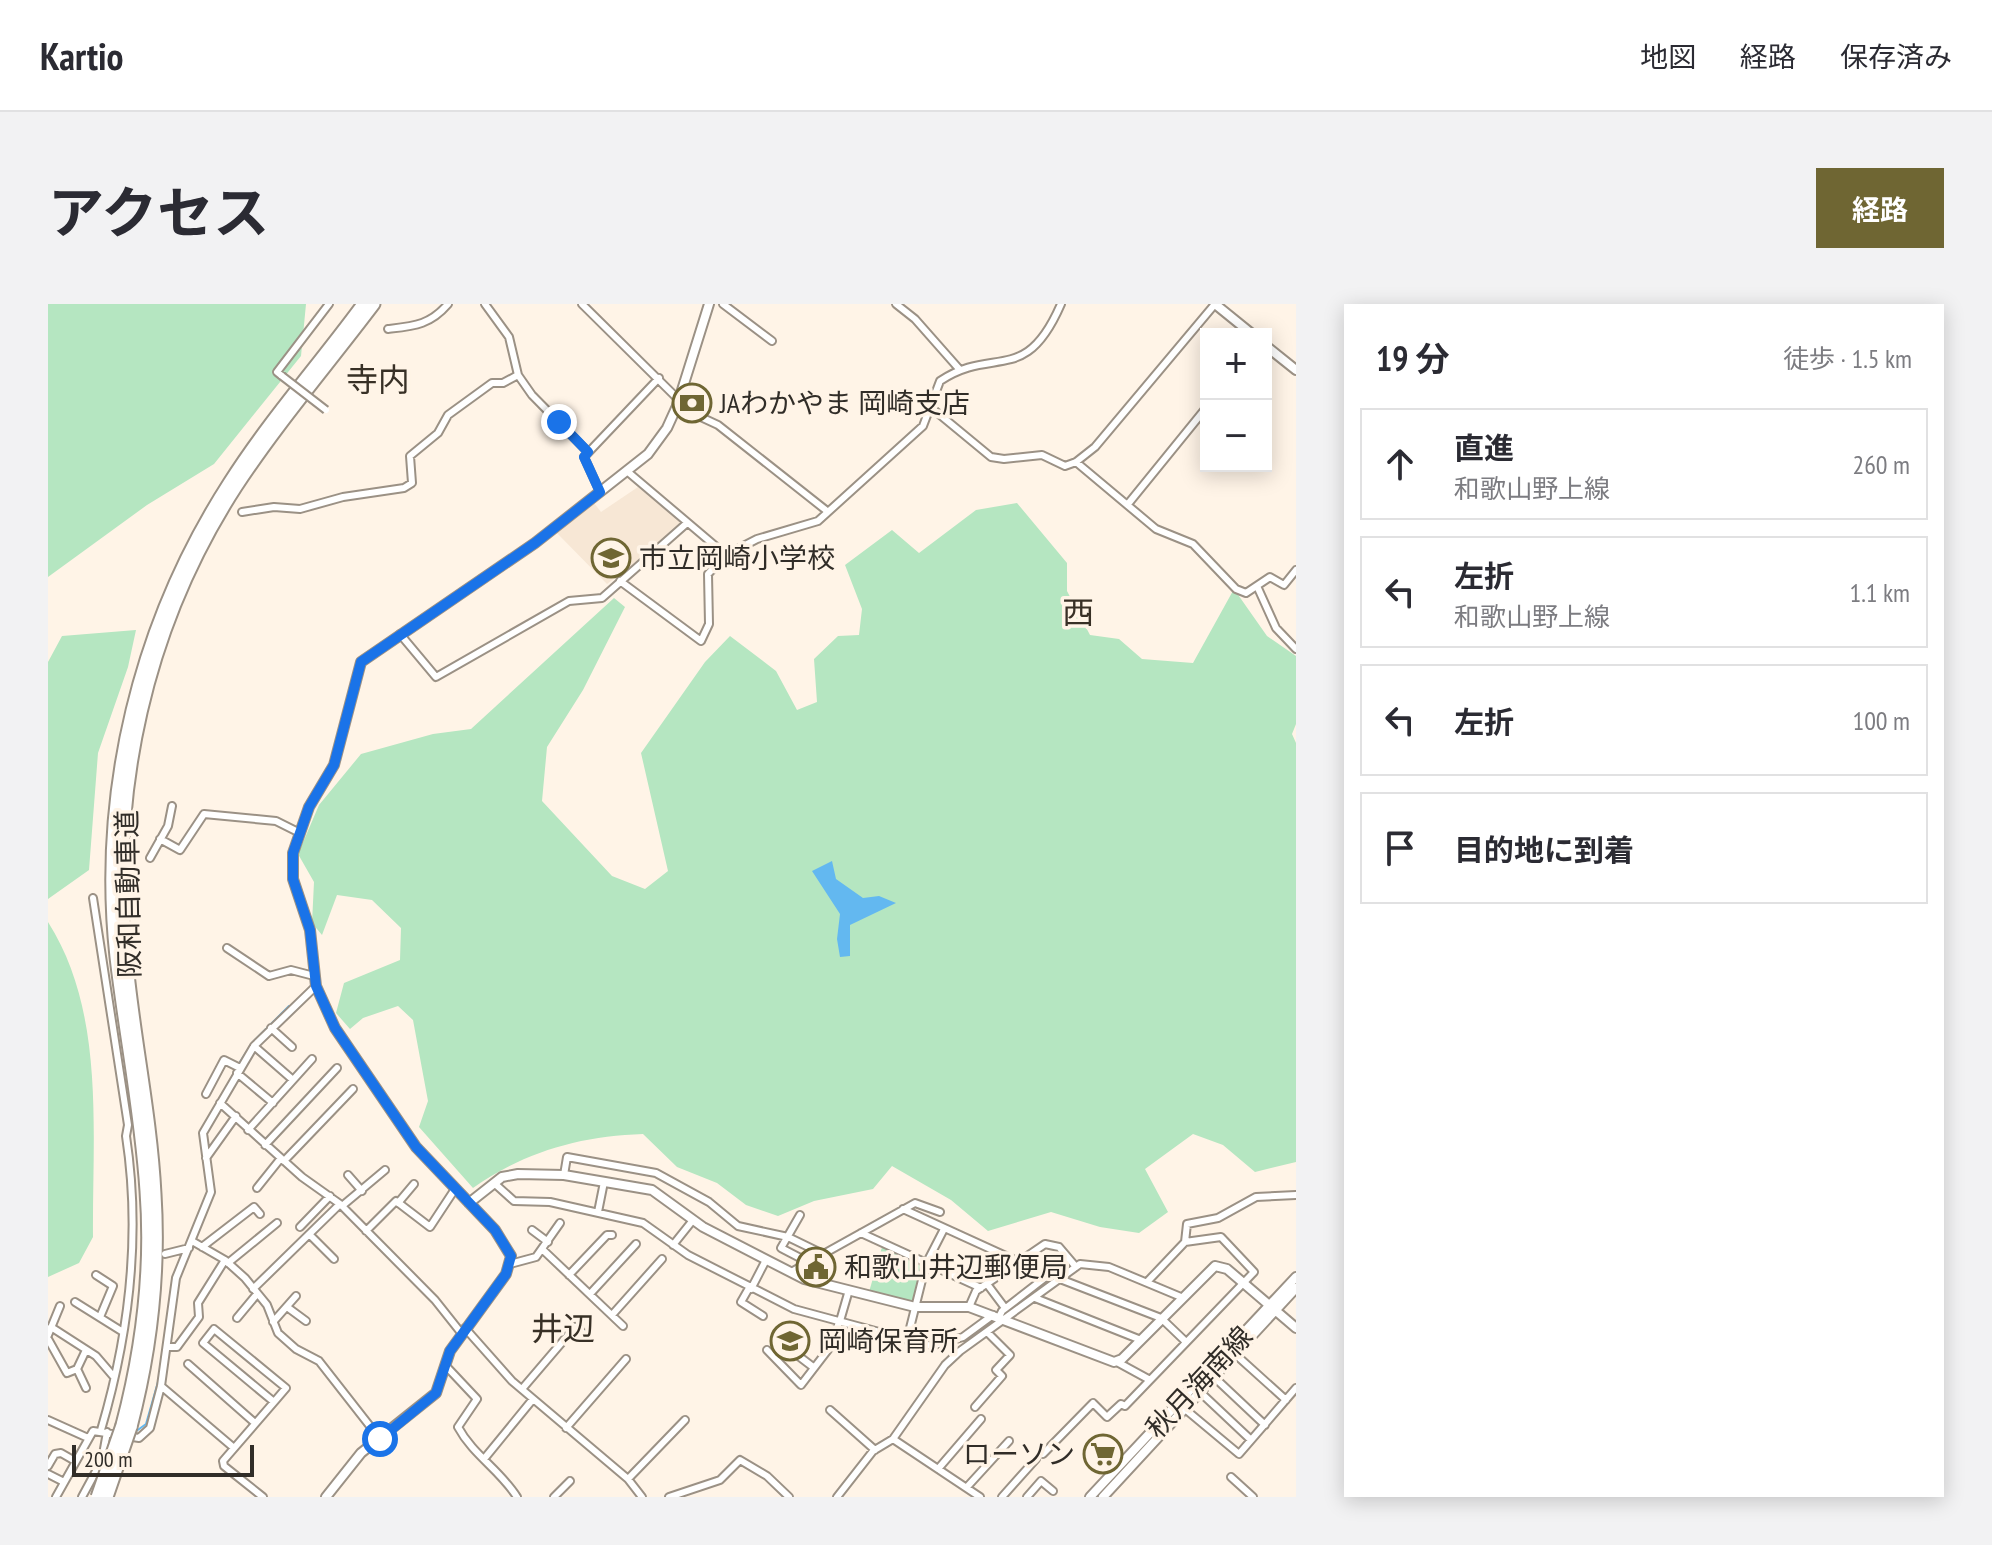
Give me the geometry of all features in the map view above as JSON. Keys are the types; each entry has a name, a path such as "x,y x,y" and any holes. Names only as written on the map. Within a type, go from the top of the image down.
{"highway":[{"name":"阪和自動車道","path":"97,1497 128,1430 143,1322 148,1238 142,1139 112,914 112,844 129,724 159,622 197,536 252,448 363,304"},
{"name":"阪和自動車道","path":"109,1497 128,1430 151,1323 157,1238 150,1138 122,914 125,812 137,727 172,611 216,520 260,453 374,304"}],"main road":[{"path":"326,1497 352,1463 432,1397 463,1331 510,1264 503,1240 403,1128 335,1028 316,986 310,930 293,879 298,832 334,765 361,662 464,594 628,472 659,440 678,403 709,304"},
{"path":"1215,304 1245,328"},
{"path":"1272,351 1296,370"},
{"path":"469,1203 494,1183 518,1174 564,1175 660,1194 693,1220 804,1279 915,1307 969,1307 1117,1362 1215,1266 1227,1269 1296,1328"},
{"name":"秋月海南線","path":"1112,1489 1235,1354 1296,1277"},
{"name":"秋月海南線","path":"1090,1497 1104,1494 1272,1308 1296,1288"},
{"path":"1104,1494 1112,1489 1121,1497"}],"street":[{"path":"326,410 277,372 329,304"},
{"path":"388,329 422,325 436,318 448,304"},
{"path":"485,304 509,337 518,375 532,395 588,452"},
{"path":"582,304 659,378 678,403 718,425 827,511"},
{"path":"723,304 772,341"},
{"path":"896,304 915,319 960,370"},
{"path":"620,581 701,641 709,624 708,574 726,555 757,539 818,521 923,426 928,405 940,381 960,370 999,364 1038,344 1048,333 1061,304"},
{"path":"928,405 991,457 1004,459 1042,455 1065,466 1076,462 1095,447 1215,304"},
{"path":"242,512 274,507 300,509 343,497 404,488 412,483 413,474 408,464 410,456 438,433 448,415 492,383 503,383 518,375"},
{"path":"600,492 584,457 659,378"},
{"path":"1128,504 1200,415"},
{"path":"1076,462 1166,535 1193,544 1236,589 1246,593 1270,577 1284,585 1296,570"},
{"path":"628,472 726,555"},
{"path":"400,634 436,677 569,601 602,598 687,523"},
{"path":"1257,586 1276,628 1296,649"},
{"path":"150,858 170,821 172,806"},
{"path":"160,839 180,850 204,814 276,821 298,832"},
{"path":"82,1497 102,1460 104,1431 137,1251 134,1187 126,1136 128,1125 93,898"},
{"path":"227,948 269,976 291,970 314,976"},
{"path":"56,1497 93,1431 128,1430 139,1438 150,1428 168,1347 176,1278 211,1192 203,1133 254,1046 316,986"},
{"path":"271,1028 292,1047"},
{"path":"254,1046 293,1080"},
{"path":"248,1130 312,1059"},
{"path":"206,1094 224,1060 273,1103"},
{"path":"265,1145 337,1068"},
{"path":"257,1188 353,1089"},
{"path":"220,1103 282,1160 341,1205 522,1389 628,1479 642,1497"},
{"path":"206,1158 236,1116"},
{"path":"564,1175 567,1157 656,1173 709,1202 738,1226 788,1237 823,1254"},
{"path":"237,1318 255,1291 310,1235 385,1170"},
{"path":"348,1175 362,1191"},
{"path":"598,1212 604,1182"},
{"path":"660,1194 669,1182"},
{"path":"494,1183 514,1201 550,1202 643,1223 673,1245 794,1309 931,1346 945,1345 999,1318 1035,1298 1076,1267 1109,1267 1181,1297"},
{"path":"366,1231 414,1184"},
{"path":"398,1203 430,1227 455,1189"},
{"path":"1148,1281 1185,1242 1187,1224 1218,1218 1256,1197 1296,1195"},
{"path":"300,1227 330,1196"},
{"path":"791,1272 918,1202 940,1212"},
{"path":"202,1247 254,1207 260,1214"},
{"path":"903,1209 1019,1262"},
{"path":"800,1215 781,1248 808,1262"},
{"path":"673,1245 693,1220"},
{"path":"168,1347 177,1347 199,1317 198,1303 227,1262 277,1223"},
{"path":"510,1264 532,1259 560,1223"},
{"path":"731,1241 738,1226"},
{"path":"907,1340 926,1264 944,1229"},
{"path":"532,1230 548,1242"},
{"path":"861,1233 926,1264 985,1286 1005,1308"},
{"path":"310,1235 334,1259"},
{"path":"569,1275 607,1235 612,1235"},
{"path":"1043,1454 1093,1403 1107,1417 1121,1404 1125,1406 1254,1272 1221,1237 1185,1242"},
{"path":"590,1294 636,1244"},
{"path":"969,1307 976,1291 1045,1244 1059,1247 1076,1267"},
{"path":"165,1254 178,1253 188,1246 202,1247 227,1262 271,1311 278,1333 296,1349 319,1361 380,1439"},
{"path":"542,1249 623,1326"},
{"path":"612,1315 662,1259"},
{"path":"837,1497 875,1450 893,1439 945,1365 987,1332 1005,1308 1069,1259"},
{"path":"763,1316 741,1302 766,1260"},
{"path":"96,1275 113,1286 100,1317"},
{"path":"1060,1279 1161,1318 1186,1342"},
{"path":"767,1350 801,1385 834,1342 849,1290"},
{"path":"273,1322 296,1296"},
{"path":"1035,1298 1141,1340"},
{"path":"75,1302 123,1332"},
{"path":"60,1306 48,1337 67,1373 77,1369 86,1350"},
{"path":"287,1307 306,1321"},
{"path":"51,1327 86,1350 114,1377"},
{"path":"522,1389 575,1327 582,1332"},
{"path":"263,1497 224,1466 223,1461 255,1423 274,1402 286,1388 214,1329 203,1343 274,1402"},
{"path":"975,1407 1002,1376 996,1370 1010,1355 987,1332"},
{"path":"801,1340 792,1351 813,1367"},
{"path":"1235,1354 1286,1400"},
{"path":"566,1428 626,1359"},
{"path":"1117,1362 1150,1380"},
{"path":"188,1364 255,1423"},
{"path":"445,1365 474,1393 475,1405 458,1427 467,1444 505,1477 517,1497"},
{"path":"77,1369 86,1388"},
{"path":"1214,1377 1265,1425"},
{"path":"161,1386 234,1448"},
{"path":"1185,1409 1239,1454 1296,1388"},
{"path":"1200,1392 1251,1440"},
{"path":"484,1459 533,1399"},
{"path":"830,1410 875,1450"},
{"path":"938,1469 981,1419"},
{"path":"48,1420 88,1438"},
{"path":"628,1479 685,1420"},
{"path":"893,1439 980,1497"},
{"path":"967,1487 1009,1441"},
{"path":"48,1466 55,1454 61,1453 75,1461"},
{"path":"1002,1497 1036,1459"},
{"path":"669,1497 720,1480 740,1460 767,1476 789,1497"},
{"path":"48,1474 64,1482"},
{"path":"1231,1477 1253,1497"},
{"path":"554,1497 570,1481"},
{"path":"1027,1497 1041,1481 1053,1491"}],"shaded area":[{"name":"市立岡崎小学校","path":"638,487 684,524 607,584 556,532 594,503 601,512"}],"green space":[{"path":"48,304 306,304 301,356 214,464 147,505 48,577"},
{"path":"1017,503 1067,563 1067,591 1090,635 1119,639 1142,659 1193,663 1234,589 1267,636 1296,656 1296,724 1292,734 1296,743 1296,1162 1255,1172 1223,1145 1193,1134 1145,1169 1168,1212 1139,1233 1100,1227 1051,1212 988,1231 951,1200 892,1166 873,1189 814,1201 778,1216 746,1205 717,1183 677,1167 643,1134 597,1138 554,1148 512,1165 473,1188 419,1127 428,1101 413,1020 398,1006 363,1018 350,1029 336,1013 344,983 400,960 401,928 372,900 337,895 322,935 312,923 314,882 298,854 319,805 361,754 433,734 471,729 614,598 625,607 583,690 547,747 542,801 612,876 645,889 668,871 641,753 705,662 730,636 776,671 797,710 817,702 814,659 838,636 859,635 862,609 845,565 892,530 919,553 976,510"},
{"path":"136,630 128,667 98,753 89,870 48,899 48,662 62,636"},
{"path":"48,922 67,957 87,1034 92,1075 94,1157 93,1237 79,1263 48,1277"},
{"path":"882,1247 923,1265 914,1302 869,1292"}],"water":[{"path":"832,861 836,879 863,898 879,896 896,903 850,925 850,956 840,957 837,939 840,914 812,871"}],"waterway":[{"path":"240,1062 252,1043 289,1006"},
{"path":"221,1097 236,1070"},
{"path":"171,1293 175,1272"},
{"path":"135,1432 146,1424 160,1375"},
{"path":"105,1431 117,1430"},
{"path":"81,1492 101,1456"}],"place":[{"name":"JAわかやま 岡崎支店","path":"692,403"},
{"name":"市立岡崎小学校","path":"611,558"},
{"name":"和歌山井辺郵便局","path":"816,1267"},
{"name":"岡崎保育所","path":"790,1341"},
{"name":"ローソン","path":"1103,1454"}],"district":[{"name":"寺内","path":"378,380"},
{"name":"西","path":"1078,613"},
{"name":"井辺","path":"563,1329"}],"route":[{"path":"380,1439 436,1393 450,1351 506,1274 511,1256 495,1230 416,1147 329,1017 316,986 310,930 293,879 293,853 309,807 334,765 355,675 361,662 370,653 464,594 600,492 584,457 588,452 559,422"}]}
